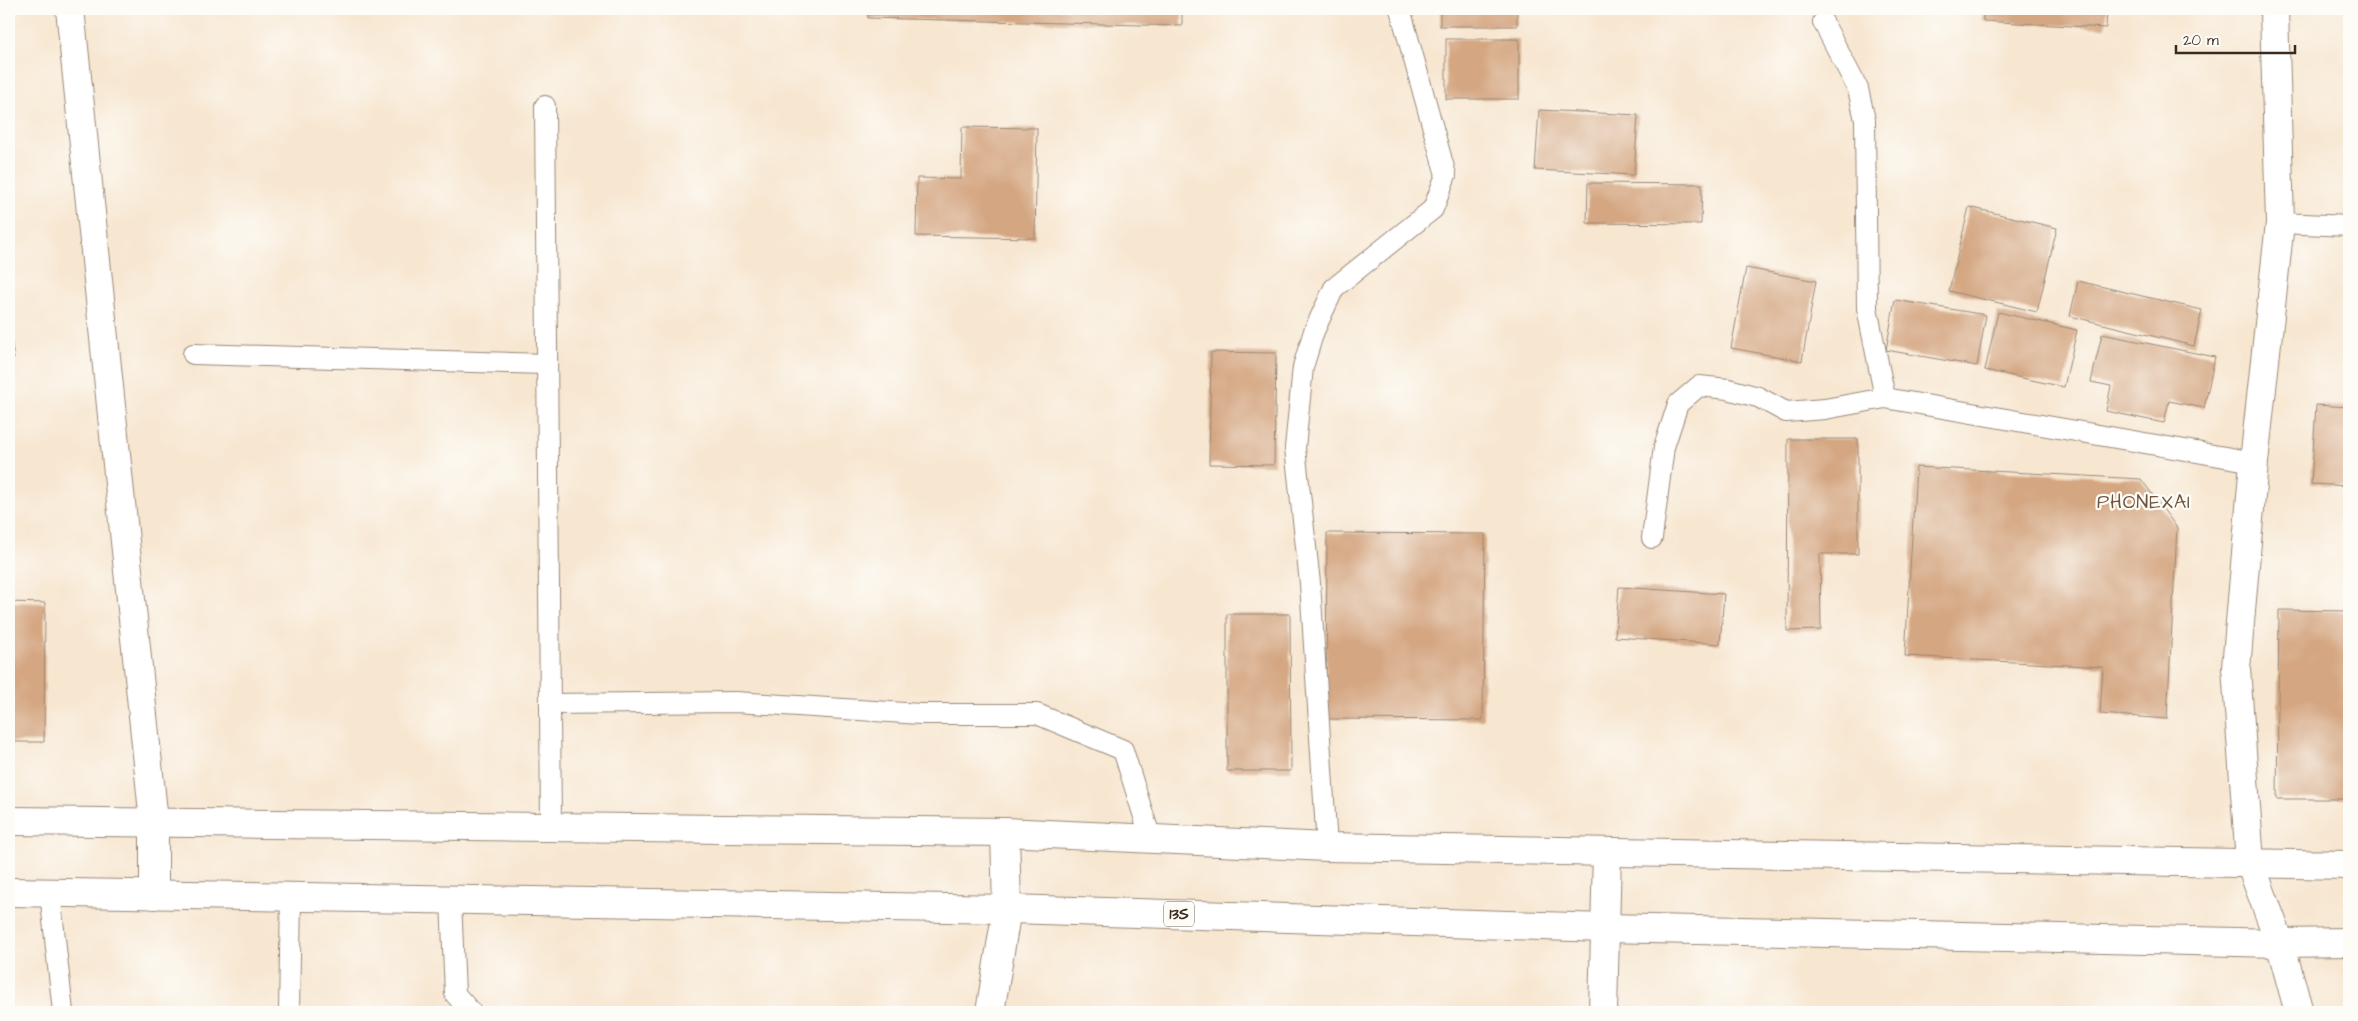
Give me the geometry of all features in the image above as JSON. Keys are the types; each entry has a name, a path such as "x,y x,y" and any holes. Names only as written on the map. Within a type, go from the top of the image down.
{"main road":[{"path":"70,9 154,822 154,895"},
{"path":"2274,9 2280,223 2254,462 2236,668 2250,863 2280,943 2299,1012"},
{"path":"9,821 1005,832 1327,847 2349,865"},
{"path":"990,1012 1007,909 1005,832"},
{"path":"1603,1012 1607,853"},
{"name":"13S","path":"9,892 1007,909 1606,928 2280,943 2349,942"}],"lane":[{"path":"1327,847 1310,583 1295,448 1303,368 1314,331 1334,288 1433,209 1446,175 1400,9"},
{"path":"1823,22 1858,89 1865,120 1867,308 1885,398"},
{"path":"545,106 551,827"},
{"path":"2280,223 2349,226"},
{"path":"194,354 547,364"},
{"path":"1652,538 1664,447 1678,404 1699,386 1728,389 1758,397 1786,412 1825,409 1885,398 2254,462"},
{"path":"550,704 736,702 920,714 1037,714 1123,750 1150,839"},
{"path":"50,893 63,1012"},
{"path":"289,1012 291,898"},
{"path":"451,900 454,994 471,1012"}],"building":[{"path":"868,9 1182,9 1182,26 868,18"},
{"path":"1440,9 1517,9 1517,26 1440,26"},
{"path":"1983,9 2107,9 2106,28 1983,21"},
{"path":"1446,39 1519,39 1519,99 1446,99"},
{"path":"1539,110 1638,115 1634,175 1535,170"},
{"path":"962,127 1037,128 1035,238 916,236 917,178 961,179"},
{"path":"1588,183 1702,184 1701,224 1587,223"},
{"path":"1969,207 2057,228 2037,312 1949,291"},
{"path":"1746,268 1816,281 1802,361 1731,348"},
{"path":"2078,281 2202,310 2194,346 2070,316"},
{"path":"1895,300 1986,315 1977,366 1886,350"},
{"path":"1998,312 2077,330 2064,387 1985,370"},
{"path":"9,324 14,359 9,359"},
{"path":"2102,334 2215,357 2204,408 2169,401 2164,423 2106,411 2111,386 2091,382"},
{"path":"1211,352 1276,353 1274,465 1209,464"},
{"path":"2316,405 2349,407 2349,486 2311,484"},
{"path":"1788,439 1858,439 1858,554 1820,554 1821,630 1787,631"},
{"path":"1916,467 2141,479 2177,528 2167,719 2100,714 2103,667 1905,656"},
{"path":"1327,533 1485,534 1483,720 1326,719"},
{"path":"1619,587 1724,594 1720,644 1615,637"},
{"path":"9,602 45,603 44,742 9,742"},
{"path":"2279,610 2349,611 2349,799 2277,799"},
{"path":"1227,614 1290,614 1291,771 1227,771"}],"district":[{"name":"PHONEXAI","path":"2144,501"}]}
